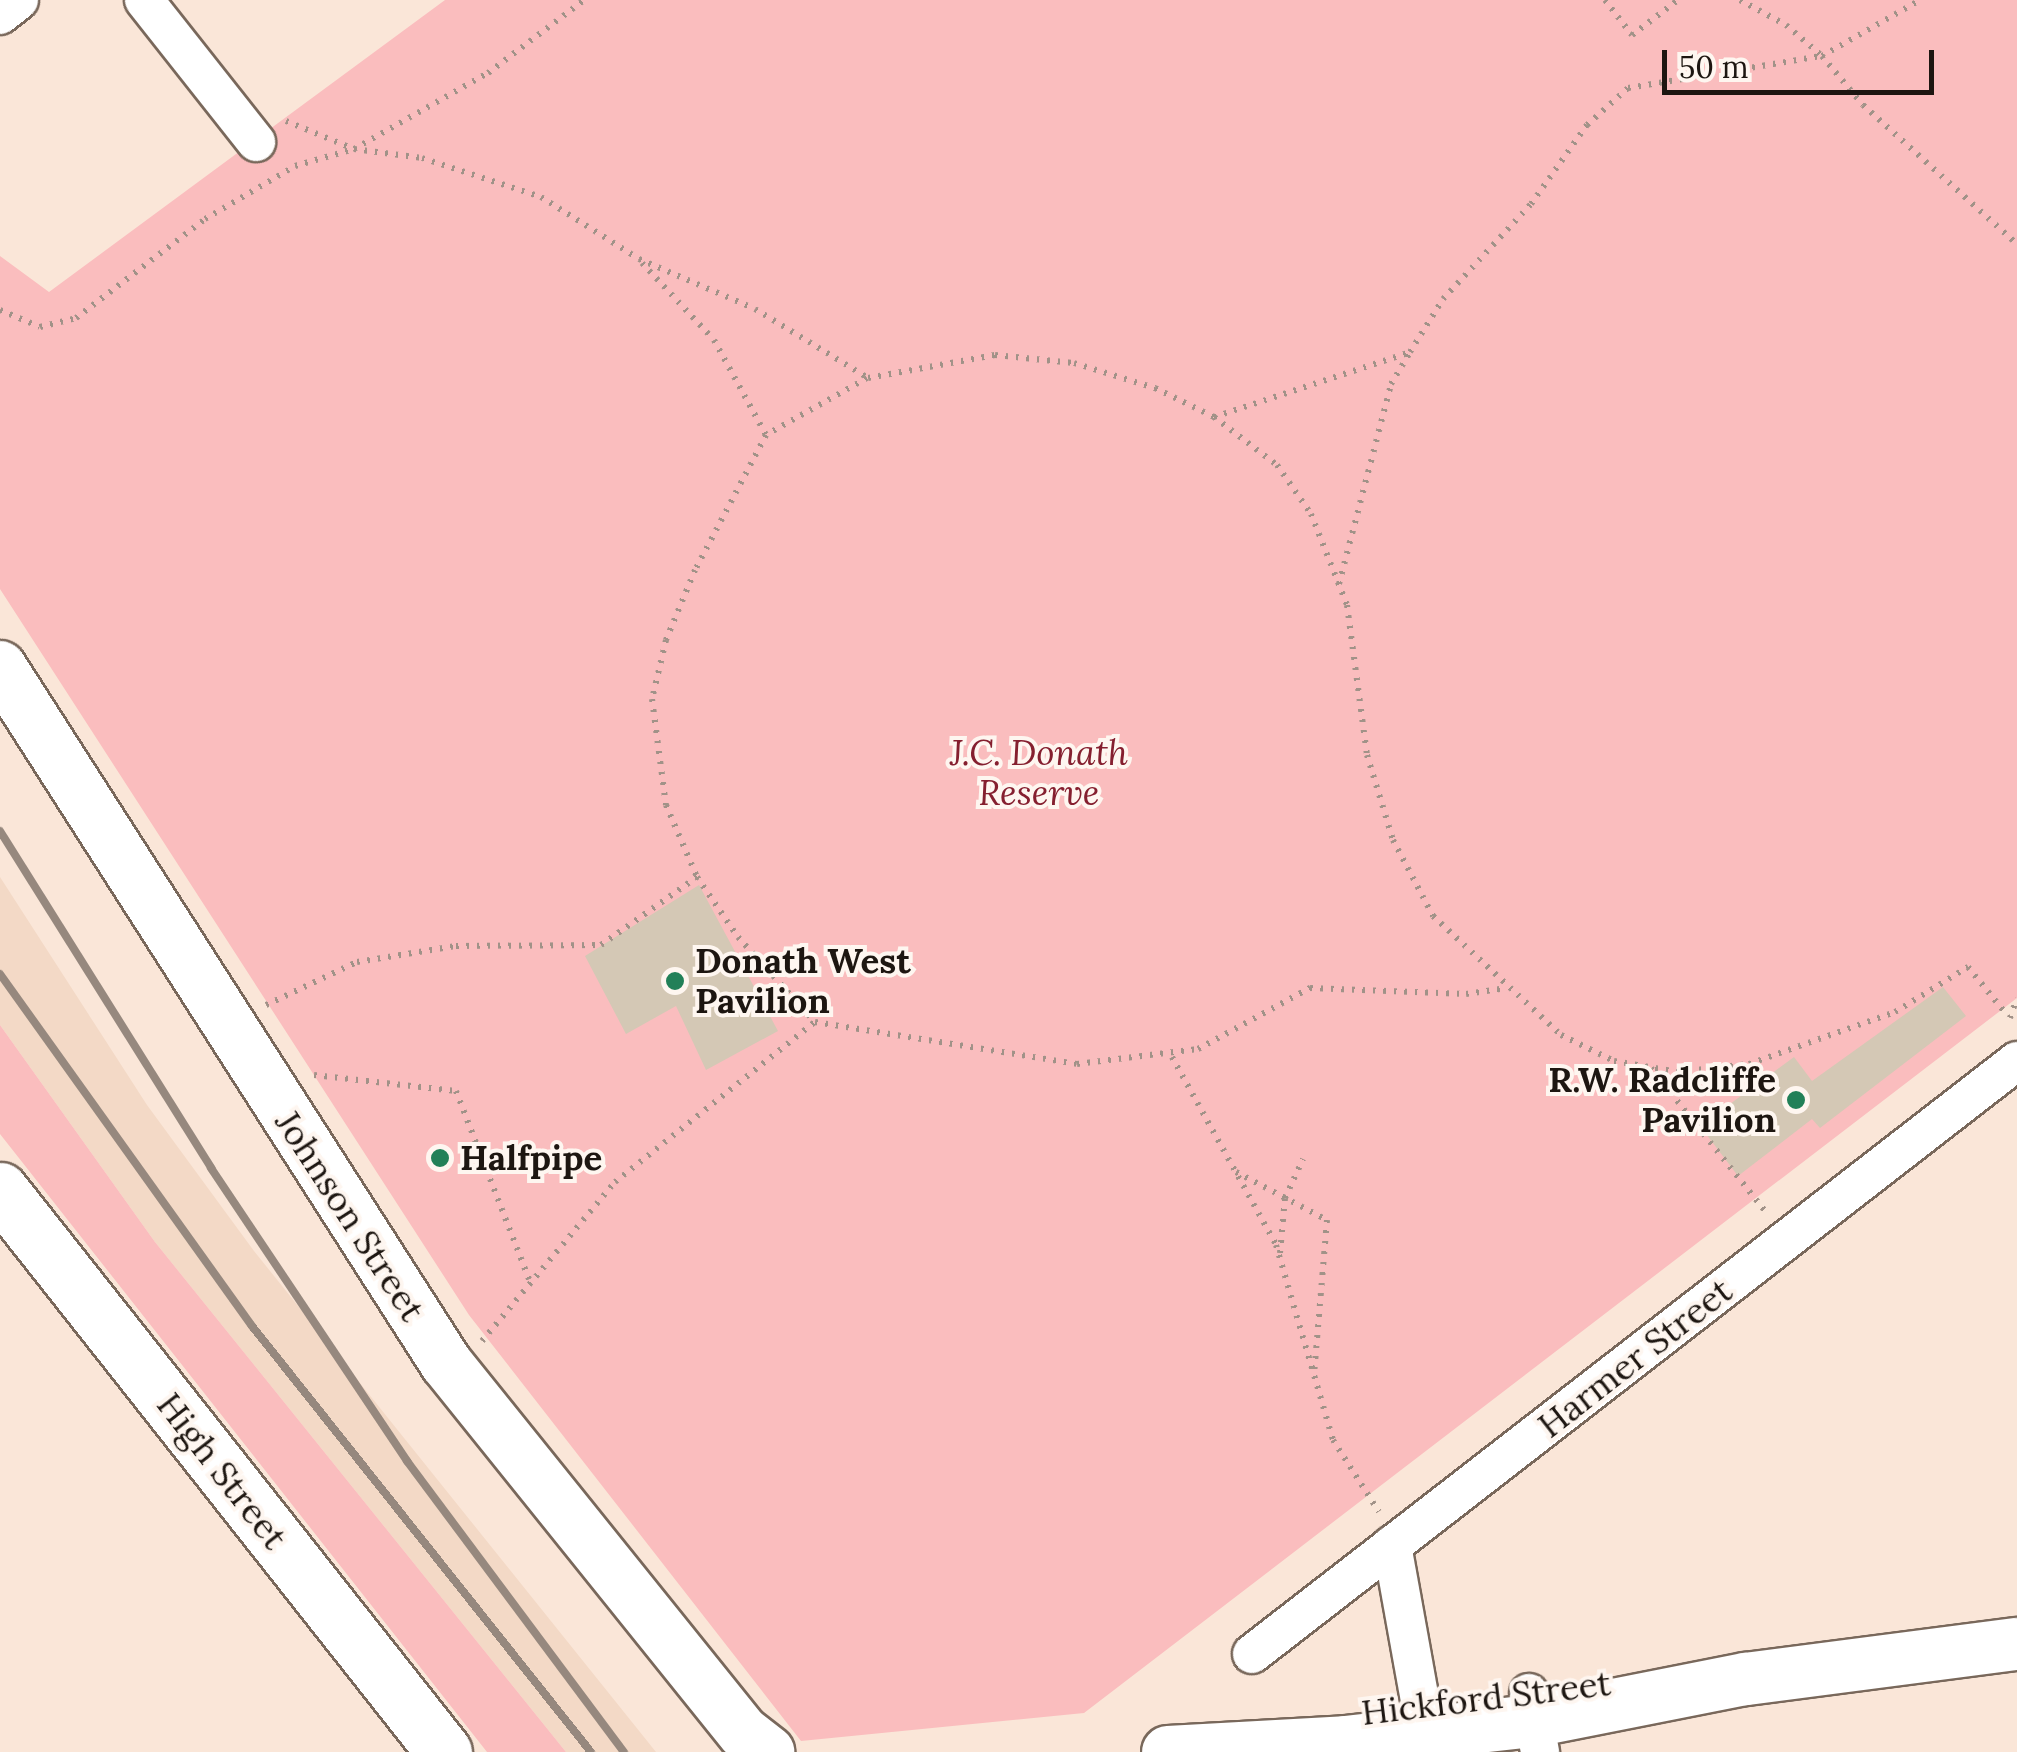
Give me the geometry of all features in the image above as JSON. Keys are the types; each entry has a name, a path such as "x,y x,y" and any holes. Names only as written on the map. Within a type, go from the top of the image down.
{"main road":[{"name":"High Street","path":"0,1190 444,1752"}],"street":[{"path":"0,15 19,0"},
{"path":"144,0 271,132"},
{"name":"Johnson Street","path":"0,667 446,1363 755,1746"},
{"name":"Harmer Street","path":"1252,1654 2017,1061"},
{"path":"1395,1543 1425,1720"},
{"name":"Hickford Street","path":"1168,1752 1229,1744 1339,1717 1534,1722 1624,1680 1746,1679 2017,1644"}],"path":[{"path":"0,310 40,328 76,318 205,219 294,166 354,150 488,73 584,0"},
{"path":"1605,0 1632,34 1678,0"},
{"path":"1740,0 1786,25 1822,56 1863,104 2017,244"},
{"path":"1339,586 1391,384 1443,299 1531,204 1587,125 1628,88 1822,56 1920,0"},
{"path":"271,132 354,150 422,158 541,197 639,260 754,308 868,378"},
{"path":"639,260 714,340 766,435"},
{"path":"1214,416 1410,352"},
{"path":"1508,988 1466,994 1310,988 1172,1057 1077,1064 815,1022 738,937 697,877 666,805 652,699 666,640 695,570 766,435 868,378 995,355 1074,363 1155,388 1214,416 1277,465 1312,514 1339,586 1367,755 1393,840 1433,916 1562,1035 1614,1061 1678,1072 1749,1064 1895,1012 1968,967 2017,1027"},
{"path":"261,1008 357,962 456,946 601,945 697,877"},
{"path":"2008,1016 2017,998"},
{"path":"480,1343 528,1279 615,1182 815,1022"},
{"path":"1172,1057 1280,1260 1333,1440 1395,1543"},
{"path":"1650,1067 1788,1240"},
{"path":"303,1074 456,1091 528,1279"},
{"path":"1280,1260 1284,1198 1303,1159"},
{"path":"1235,1172 1327,1220 1314,1382"}],"shaded area":[{"path":"0,877 147,1105 254,1251 656,1752 566,1752 155,1242 0,1025"}],"green space":[{"name":"J.C. Donath Reserve","path":"445,0 2017,0 2017,998 1084,1713 801,1741 469,1315 0,589 0,256 49,292"},
{"path":"0,1025 155,1242 566,1752 487,1752 0,1134"}],"building":[{"name":"Donath West Pavilion","path":"699,885 778,1031 706,1070 676,1006 626,1034 585,956"},
{"name":"R.W. Radcliffe Pavilion","path":"1943,987 1966,1016 1820,1128 1812,1119 1738,1176 1700,1126 1794,1057 1812,1081"}],"railway":[{"path":"0,831 211,1168 407,1461 624,1752"},
{"path":"0,974 252,1326 591,1752"}],"place":[{"name":"Donath West Pavilion","path":"675,981"},
{"name":"R.W. Radcliffe Pavilion","path":"1796,1100"},
{"name":"Halfpipe","path":"440,1158"}]}
